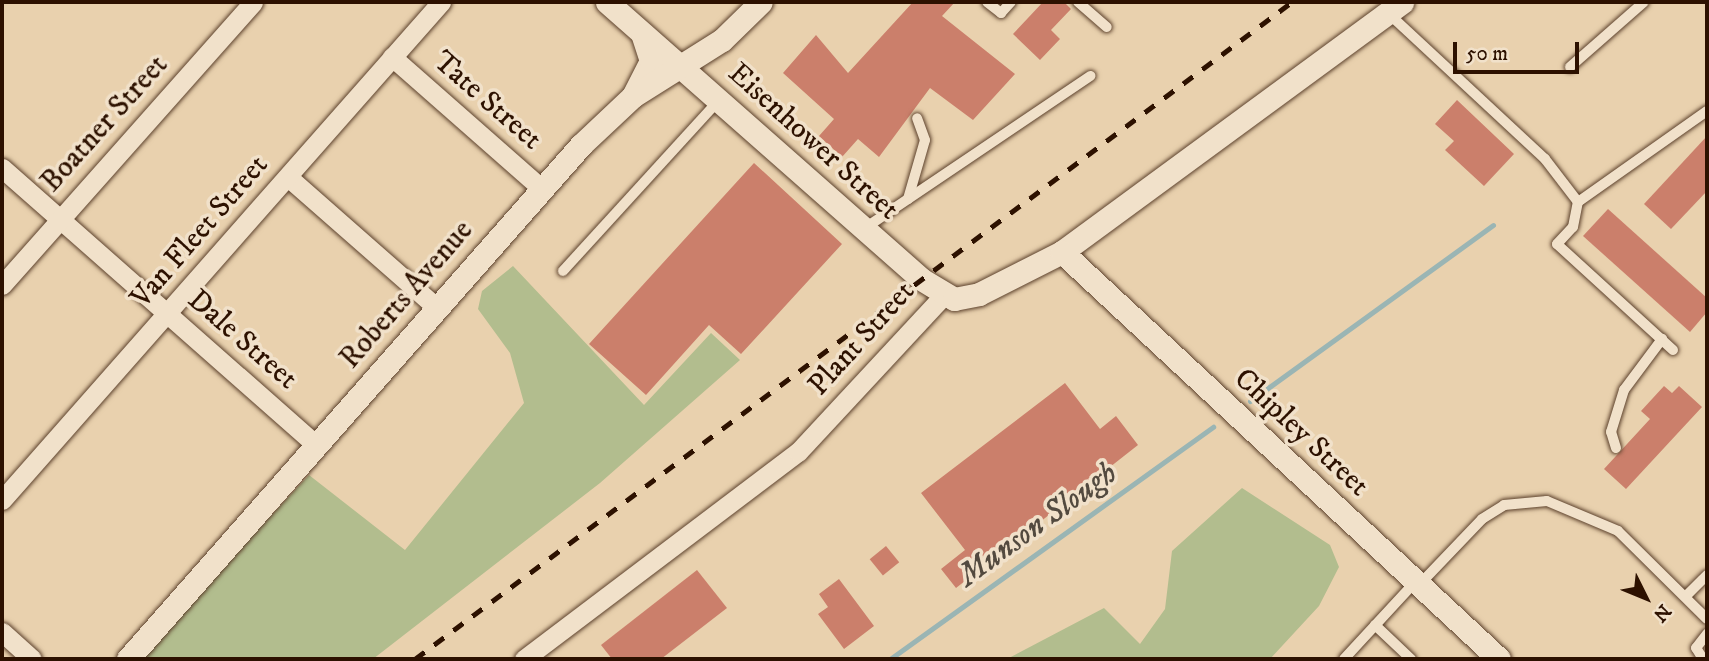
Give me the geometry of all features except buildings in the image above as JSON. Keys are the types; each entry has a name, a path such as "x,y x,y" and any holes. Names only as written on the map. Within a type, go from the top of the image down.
{"street":[{"name":"Boatner Street","path":"2,285 253,2"},
{"name":"Van Fleet Street","path":"2,500 440,2"},
{"name":"Eisenhower Street","path":"607,2 942,297"},
{"name":"Roberts Avenue","path":"128,659 542,190 633,96 681,67 761,2"},
{"name":"Plant Street","path":"524,659 798,452 942,297 979,294 1062,252 1395,7"},
{"path":"633,96 651,61 642,33"},
{"name":"Tate Street","path":"392,57 542,190"},
{"name":"Dale Street","path":"2,168 316,445"},
{"path":"288,177 437,308"},
{"name":"Chipley Street","path":"1062,252 1417,584 1486,655"},
{"path":"2,632 32,659"}],"lane":[{"path":"987,2 1000,13 1011,2"},
{"path":"1078,2 1107,27"},
{"path":"1570,67 1644,2"},
{"path":"1395,7 1545,159 1578,202"},
{"path":"864,229 1090,75"},
{"path":"563,271 719,100"},
{"path":"1673,350 1556,244 1573,227 1578,202 1707,111"},
{"path":"908,199 925,140 917,118"},
{"path":"1616,448 1611,432 1624,390 1662,340"},
{"path":"1344,659 1482,519 1504,505 1547,501 1618,531 1687,595 1707,619"},
{"path":"1687,595 1707,575"},
{"path":"1375,625 1411,659"},
{"path":"1703,659 1696,648 1707,634"}],"green space":[{"path":"513,266 644,405 711,333 740,360 600,483 373,659 138,659 309,475 405,550 524,403 510,353 478,309 482,291"},
{"path":"1242,488 1330,545 1339,567 1319,606 1270,659 1007,659 1104,608 1140,644 1165,609 1172,551"}],"waterway":[{"path":"1250,401 1493,225"},
{"name":"Munson Slough","path":"890,659 1213,427"}],"railway":[{"path":"415,659 1292,2"}]}
